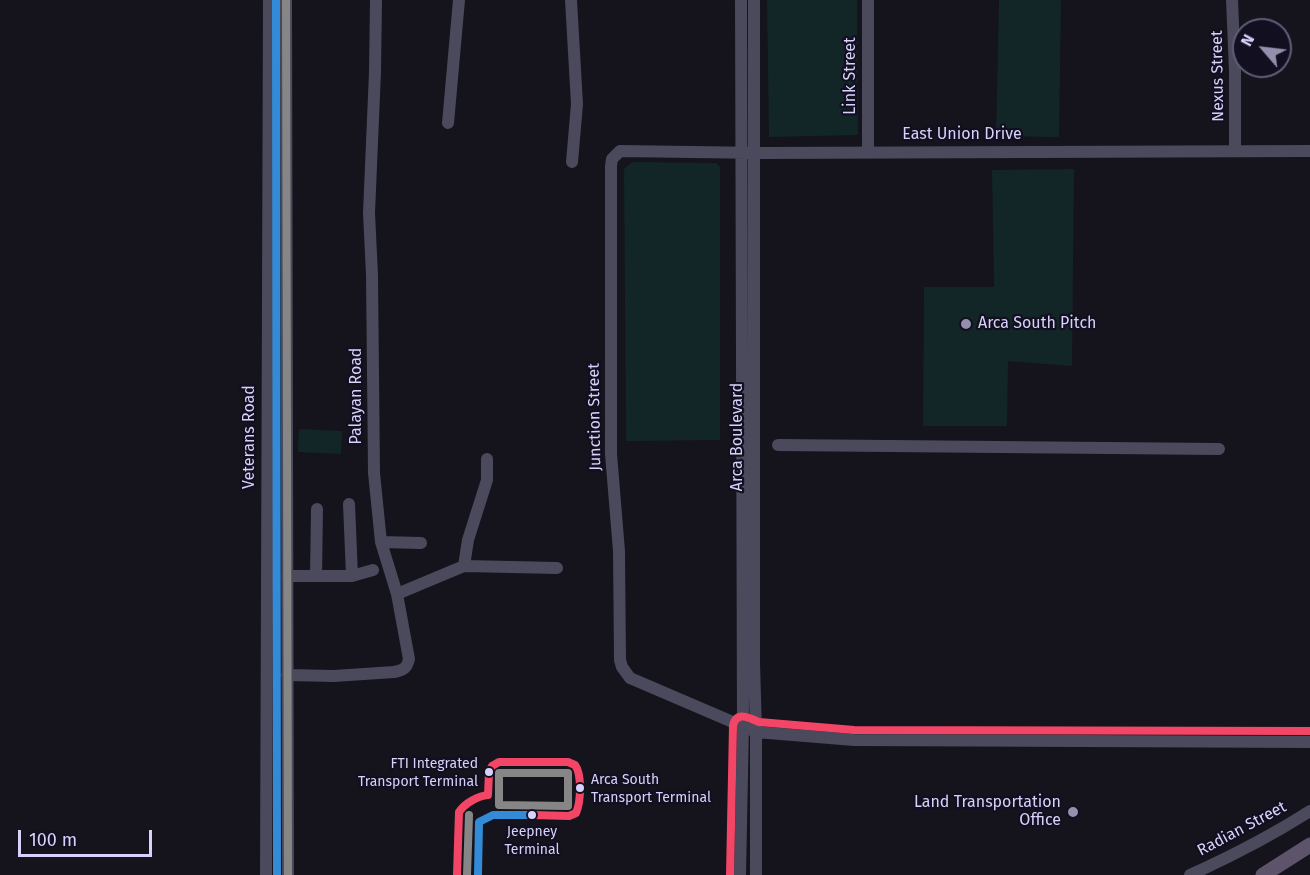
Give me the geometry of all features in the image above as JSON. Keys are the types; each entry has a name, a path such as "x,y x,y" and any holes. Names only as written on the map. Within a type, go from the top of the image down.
{"main road":[{"path":"1263,875 1310,845"}],"street":[{"name":"Veterans Road","path":"266,875 269,0"},
{"path":"286,0 288,875"},
{"name":"Palayan Road","path":"287,675 351,675 403,670 409,658 397,594 381,542 374,473 373,286 369,213 376,0"},
{"path":"448,123 459,0"},
{"path":"571,0 577,104 572,162"},
{"name":"Arca Boulevard","path":"740,875 743,726 741,0"},
{"name":"Arca Boulevard","path":"754,0 756,875"},
{"name":"Link Street","path":"868,0 868,152"},
{"name":"Nexus Street","path":"1232,0 1235,151"},
{"name":"East Union Drive","path":"615,153 625,150 754,153 1310,152"},
{"name":"Junction Street","path":"615,153 611,166 611,454 619,551 620,660 630,678 743,726"},
{"path":"778,445 1219,449"},
{"path":"464,566 468,540 487,480 487,459"},
{"path":"349,504 352,576"},
{"path":"316,509 316,576"},
{"path":"381,542 421,543"},
{"path":"397,594 464,566 557,568"},
{"path":"287,576 352,576 373,570"},
{"path":"743,726 756,732 854,740 1310,742"},
{"name":"Radian Street","path":"1190,875 1232,856 1310,811"}],"green space":[{"path":"767,0 857,0 858,135 769,137"},
{"path":"999,0 1061,0 1059,137 996,136"},
{"path":"632,162 716,163 720,167 720,440 626,441 624,169"},
{"path":"1074,169 1072,366 1008,361 1007,426 923,426 924,287 994,287 992,170"},
{"path":"299,429 342,431 341,454 298,452"}],"transit line":[{"path":"276,0 277,875"},
{"path":"286,0 288,875"},
{"path":"730,875 733,726 737,718 743,716 759,722 854,730 1310,731"},
{"path":"457,875 459,812 472,801 488,795 489,772 492,766 499,762 568,762 575,765 580,788 576,813 569,816 533,815"},
{"path":"499,773 568,773 568,806 499,805 499,773"},
{"path":"467,875 469,815"},
{"path":"478,875 479,822 493,815 533,815"}],"place":[{"name":"Arca South Pitch","path":"966,324"},
{"name":"FTI Integrated Transport Terminal","path":"489,772"},
{"name":"Arca South Transport Terminal","path":"580,788"},
{"name":"Land Transportation Office","path":"1073,812"},
{"name":"Jeepney Terminal","path":"532,815"}]}
